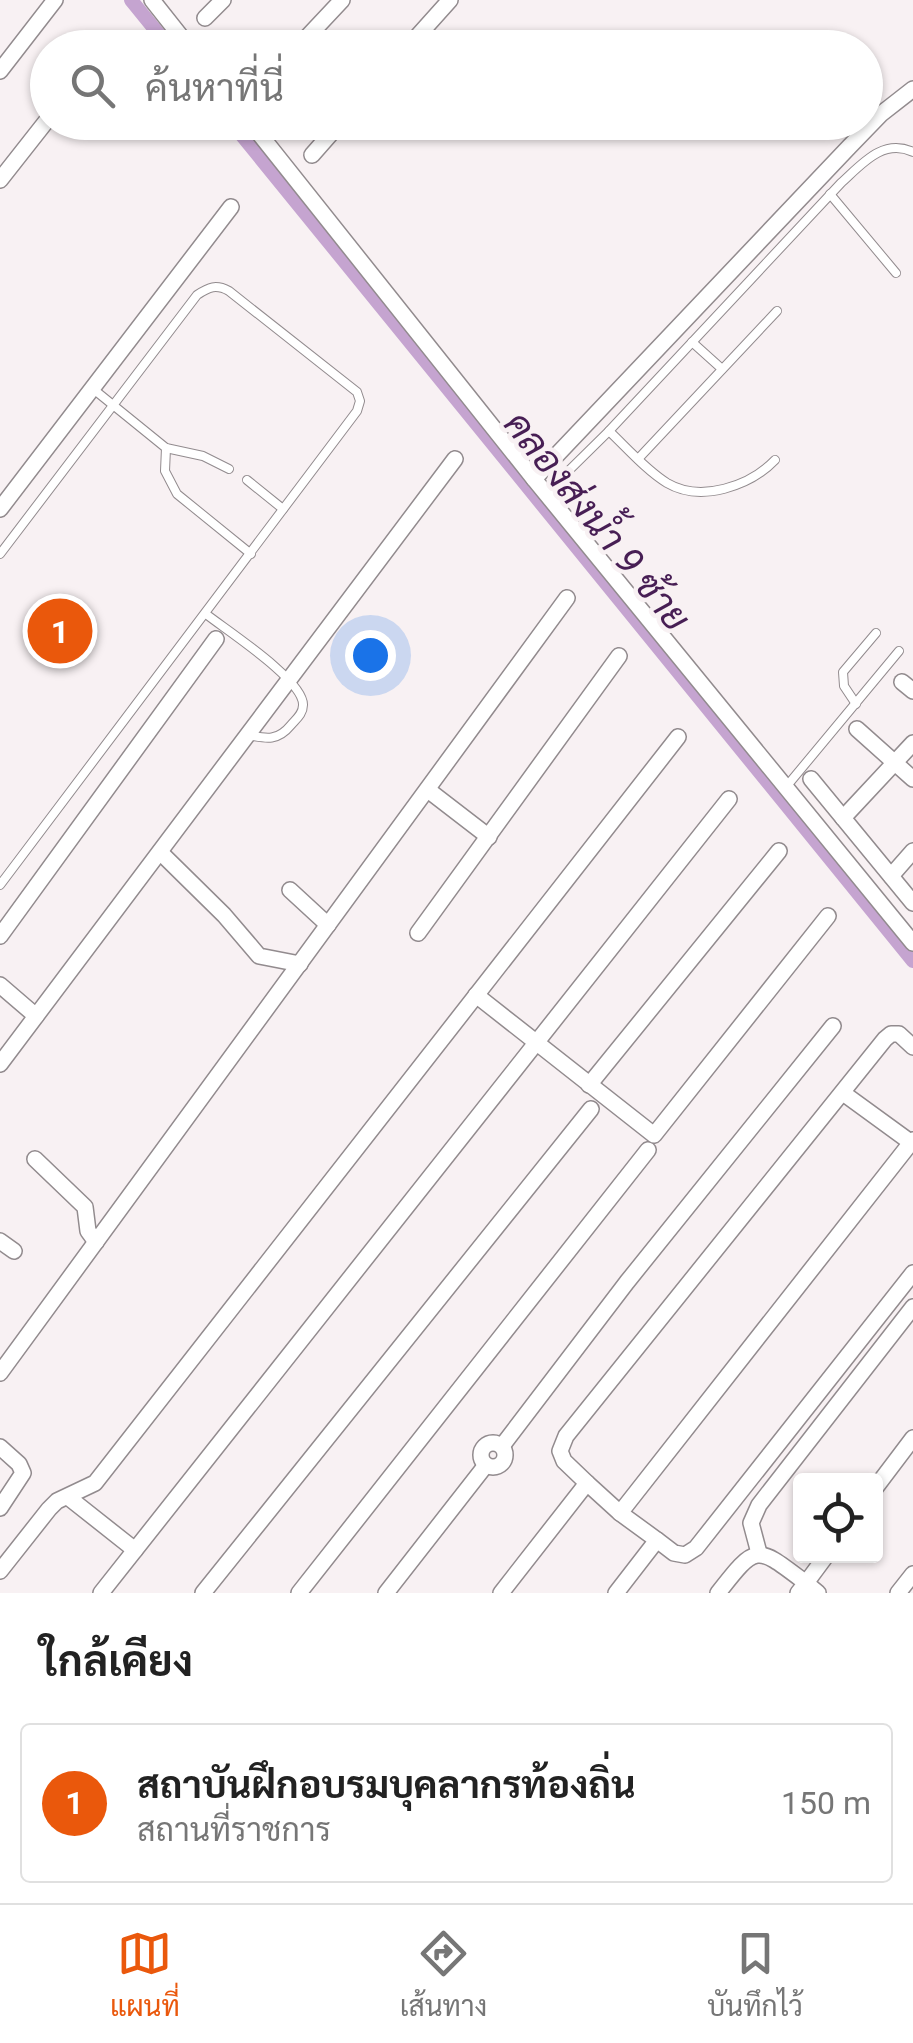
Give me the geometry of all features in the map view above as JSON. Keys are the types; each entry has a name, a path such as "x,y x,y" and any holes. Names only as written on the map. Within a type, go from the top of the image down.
{"street":[{"path":"32,30 55,0"},
{"path":"152,0 176,30"},
{"path":"205,18 223,0"},
{"path":"314,30 342,0"},
{"path":"421,30 441,3"},
{"path":"0,71 30,32"},
{"path":"883,112 913,88"},
{"path":"0,180 31,140"},
{"path":"264,140 534,479 913,942"},
{"path":"312,155 325,140"},
{"path":"534,479 856,140"},
{"path":"0,509 231,208"},
{"path":"0,1064 455,459"},
{"path":"0,1373 568,598"},
{"path":"3,927 216,640"},
{"path":"418,933 620,656"},
{"path":"857,730 913,779"},
{"path":"0,1571 49,1509 95,1483 678,736"},
{"path":"843,818 913,743"},
{"path":"811,780 913,903"},
{"path":"428,790 489,837"},
{"path":"101,1593 729,799"},
{"path":"590,1085 778,851"},
{"path":"160,852 259,956 300,964"},
{"path":"891,876 913,852"},
{"path":"290,890 328,926"},
{"path":"476,995 654,1135 828,916"},
{"path":"0,985 36,1016"},
{"path":"386,1593 486,1465 498,1466 503,1462 502,1446 639,1267 833,1026"},
{"path":"913,1047 899,1034 891,1034 566,1436 560,1450 564,1461 620,1512 674,1552 685,1555 696,1548 913,1273"},
{"path":"620,1512 912,1142 843,1092"},
{"path":"203,1593 591,1109"},
{"path":"298,1593 648,1150"},
{"path":"35,1158 85,1207 88,1231 96,1242"},
{"path":"759,1553 750,1523 759,1505 913,1308"},
{"path":"883,1478 913,1438"},
{"path":"0,1447 19,1464 22,1473 0,1508"},
{"path":"501,1593 587,1483"},
{"path":"68,1497 135,1550"},
{"path":"616,1593 658,1540"},
{"path":"718,1593 741,1563 759,1553 772,1557 807,1590 822,1563"},
{"path":"898,1593 913,1574"}],"lane":[{"path":"546,493 830,194 881,150 897,146 913,152"},
{"path":"830,194 896,273"},
{"path":"0,554 197,295 208,288 220,286 230,291 357,392 357,410 0,885"},
{"path":"638,459 777,311"},
{"path":"692,342 722,370"},
{"path":"92,388 166,448 203,456 230,469"},
{"path":"609,431 665,482 680,489 739,486 774,460"},
{"path":"166,448 165,471 177,494 251,554"},
{"path":"247,480 283,509"},
{"path":"206,614 290,680 302,696 301,713 276,738 248,736"},
{"path":"856,704 844,686 843,672 876,633"},
{"path":"786,787 899,651"}],"waterway":[{"name":"คลองส่งน้ำ 9 ซ้าย","path":"131,0 155,30"},
{"name":"คลองส่งน้ำ 9 ซ้าย","path":"246,140 913,961"}],"place":[{"name":"สถาบันฝึกอบรมบุคลากรท้องถิ่น","path":"60,631"}]}
